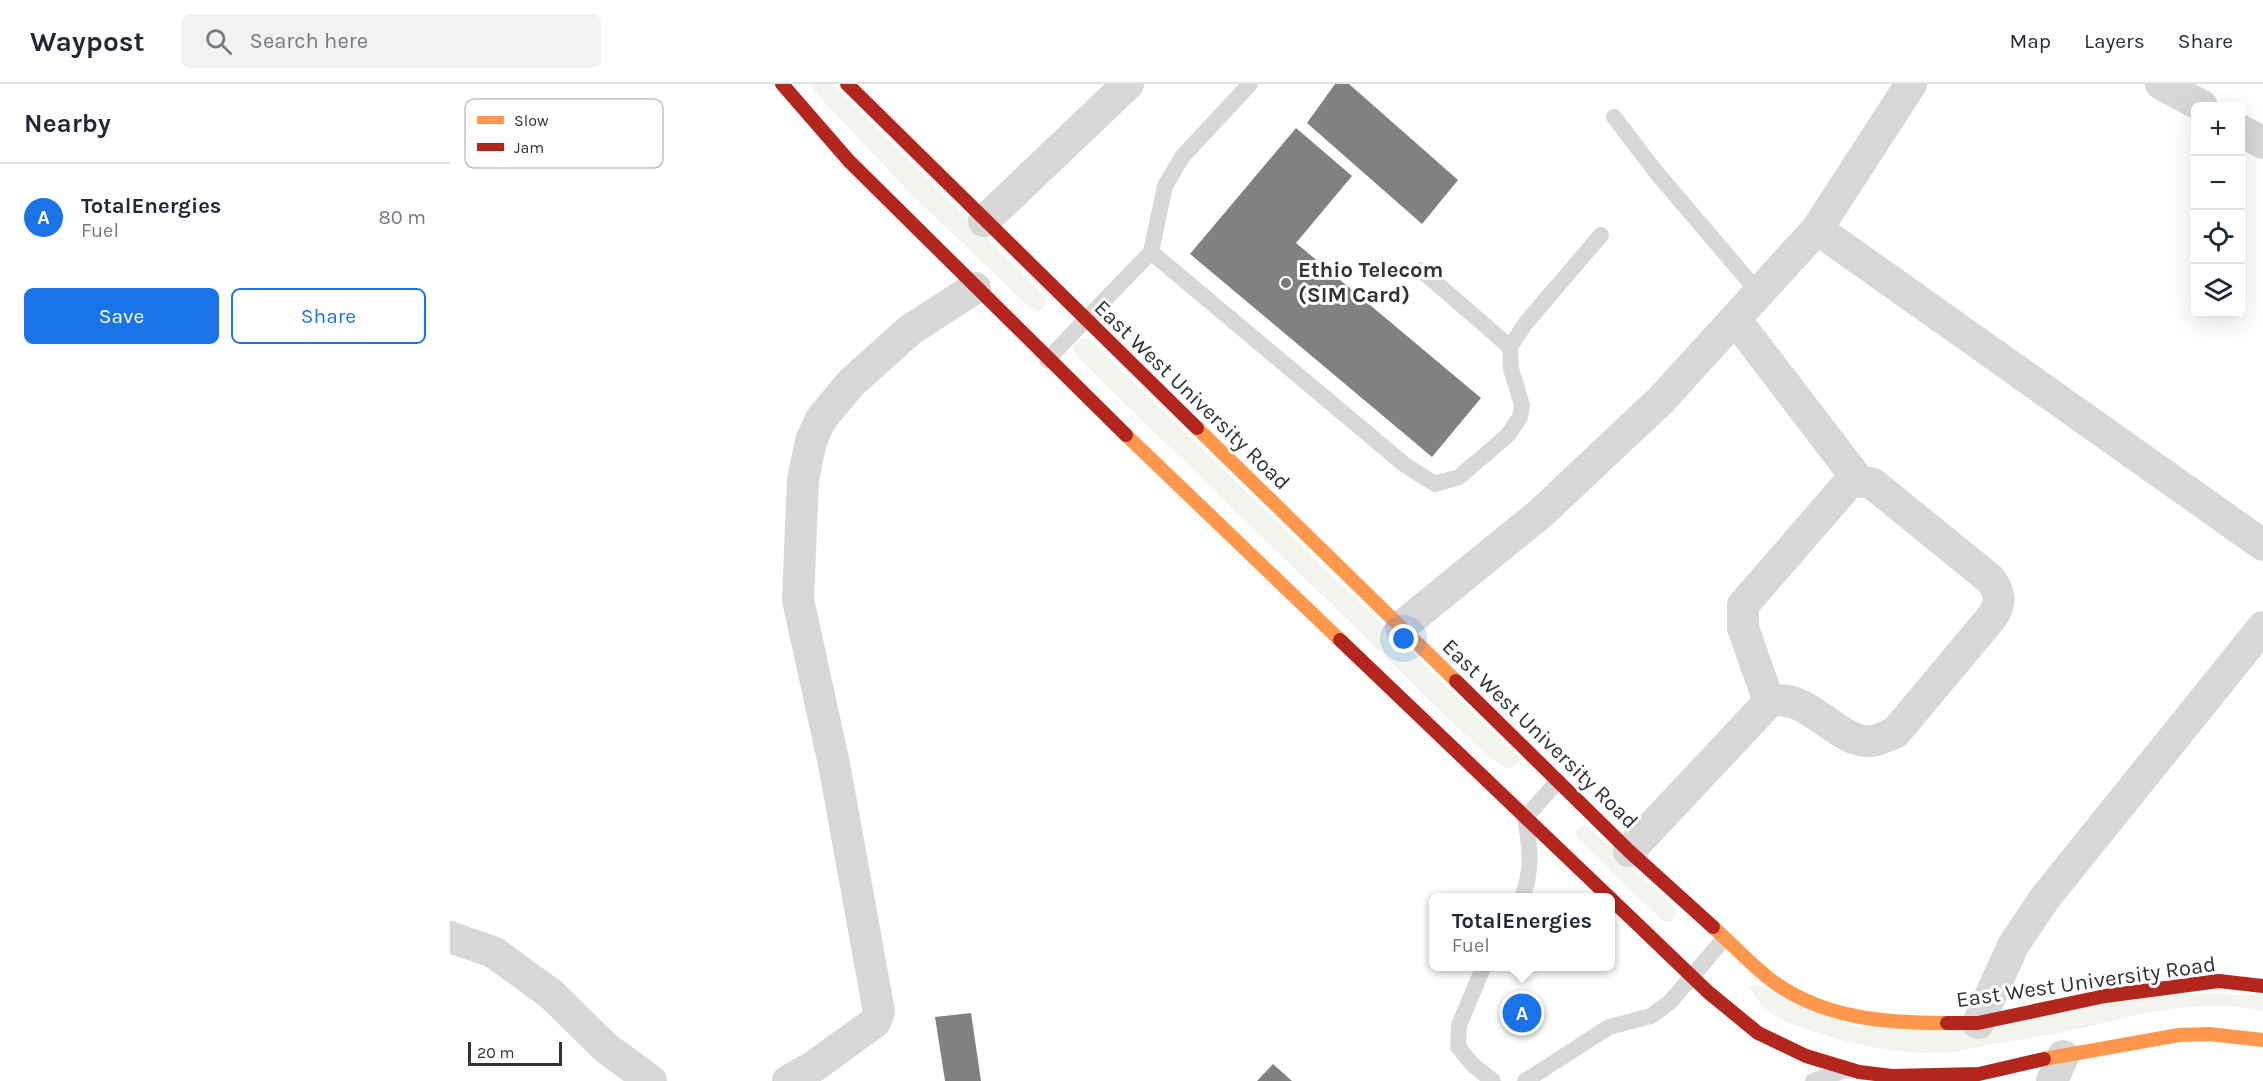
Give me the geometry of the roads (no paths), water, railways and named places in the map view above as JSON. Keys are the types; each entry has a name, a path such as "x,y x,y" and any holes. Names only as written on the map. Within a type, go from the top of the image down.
{"main road":[{"path":"782,84 849,161 1047,360 1605,893"},
{"name":"East West University Road","path":"847,84 1086,321 1629,851 1775,983 1820,1007 1857,1018 1896,1023 1978,1023 2105,996 2175,985 2219,981 2263,986"},
{"path":"1615,903 1692,976 1758,1033 1806,1056 1847,1070 1892,1076 1942,1077 2057,1069 2179,1035 2209,1034 2263,1040"}],"street":[{"path":"984,220 1128,84"},
{"path":"1401,627 1541,513 1661,400 1817,229 1911,84"},
{"path":"2161,84 2195,102"},
{"path":"2245,132 2263,143"},
{"path":"1817,229 2263,545"},
{"path":"788,1081 813,1067 875,1022 879,1012 834,764 798,600 803,479 811,441 821,419 876,359 910,330 975,288"},
{"path":"1735,319 1859,481"},
{"path":"1629,851 1768,702 1788,701 1811,711 1855,738 1872,741 1894,733 1998,608 1999,592 1990,579 1873,484 1859,481 1848,484 1836,495 1743,605 1743,628 1768,702"},
{"path":"1978,1023 2014,944 2044,898 2263,627"},
{"path":"450,937 493,952 551,994 606,1048 651,1081"}],"lane":[{"path":"1047,360 1151,252 1165,186 1182,157 1250,84"},
{"path":"1614,117 1656,172 1759,293"},
{"path":"1151,252 1406,465 1435,484 1459,477 1487,456 1508,435 1520,417 1522,405 1511,369 1510,347 1525,324 1601,235"},
{"path":"1421,270 1510,347"},
{"path":"1524,893 1529,881 1531,853 1525,818 1558,782"},
{"path":"1525,1081 1609,1028 1651,1016 1670,1002 1724,939"},
{"path":"1482,971 1459,1025 1458,1047 1473,1065 1493,1081"},
{"path":"1813,1081 1847,1070"}],"place":[{"name":"Ethio Telecom (SIM Card)","path":"1286,283"},
{"name":"TotalEnergies","path":"1522,1013"}]}
